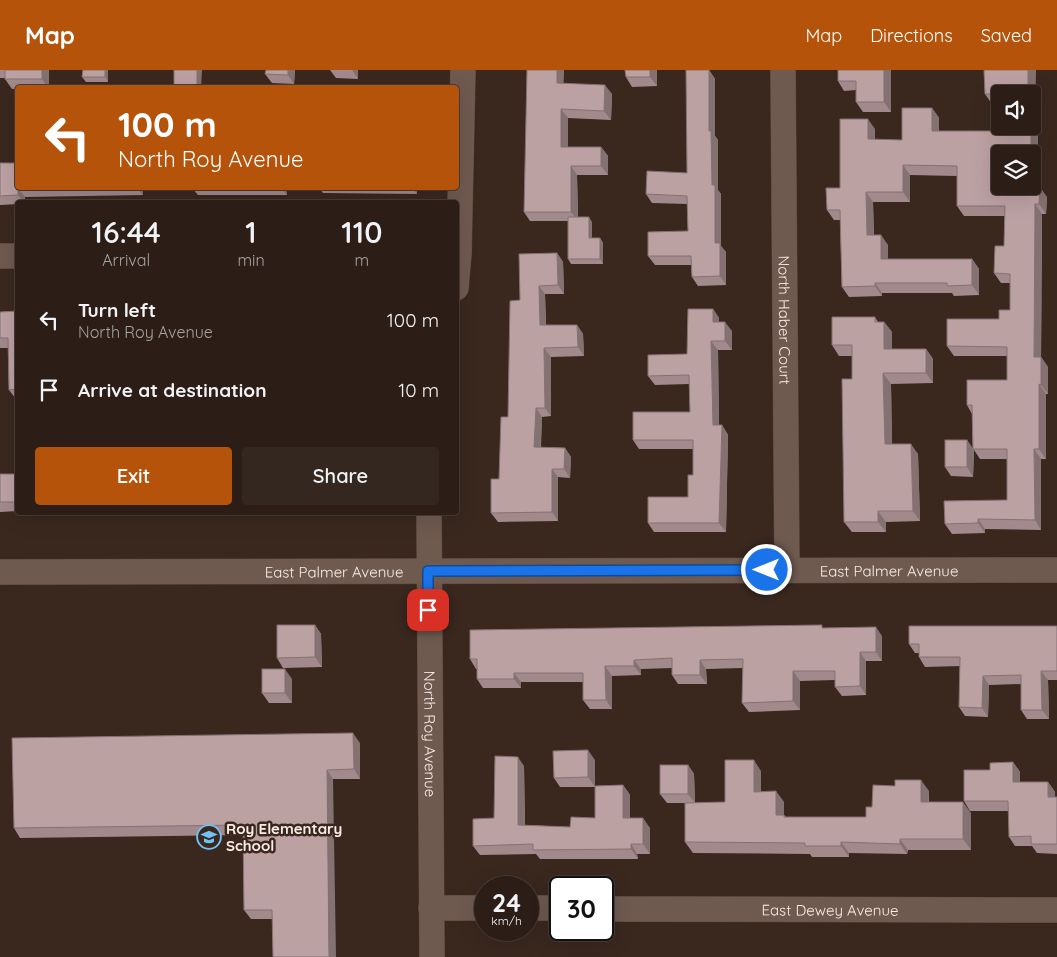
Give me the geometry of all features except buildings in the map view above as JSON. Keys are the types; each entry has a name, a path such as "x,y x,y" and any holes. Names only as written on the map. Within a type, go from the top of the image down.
{"street":[{"path":"459,207 462,70"},
{"name":"North Haber Court","path":"783,70 787,570"},
{"path":"0,256 15,256"},
{"name":"North Roy Avenue","path":"429,515 432,957"},
{"name":"East Palmer Avenue","path":"0,572 1057,570"},
{"path":"431,908 474,908"},
{"name":"East Dewey Avenue","path":"614,909 1057,910"}],"place":[{"name":"Roy Elementary School","path":"209,837"}],"route":[{"path":"428,610 428,571 767,570"}]}
